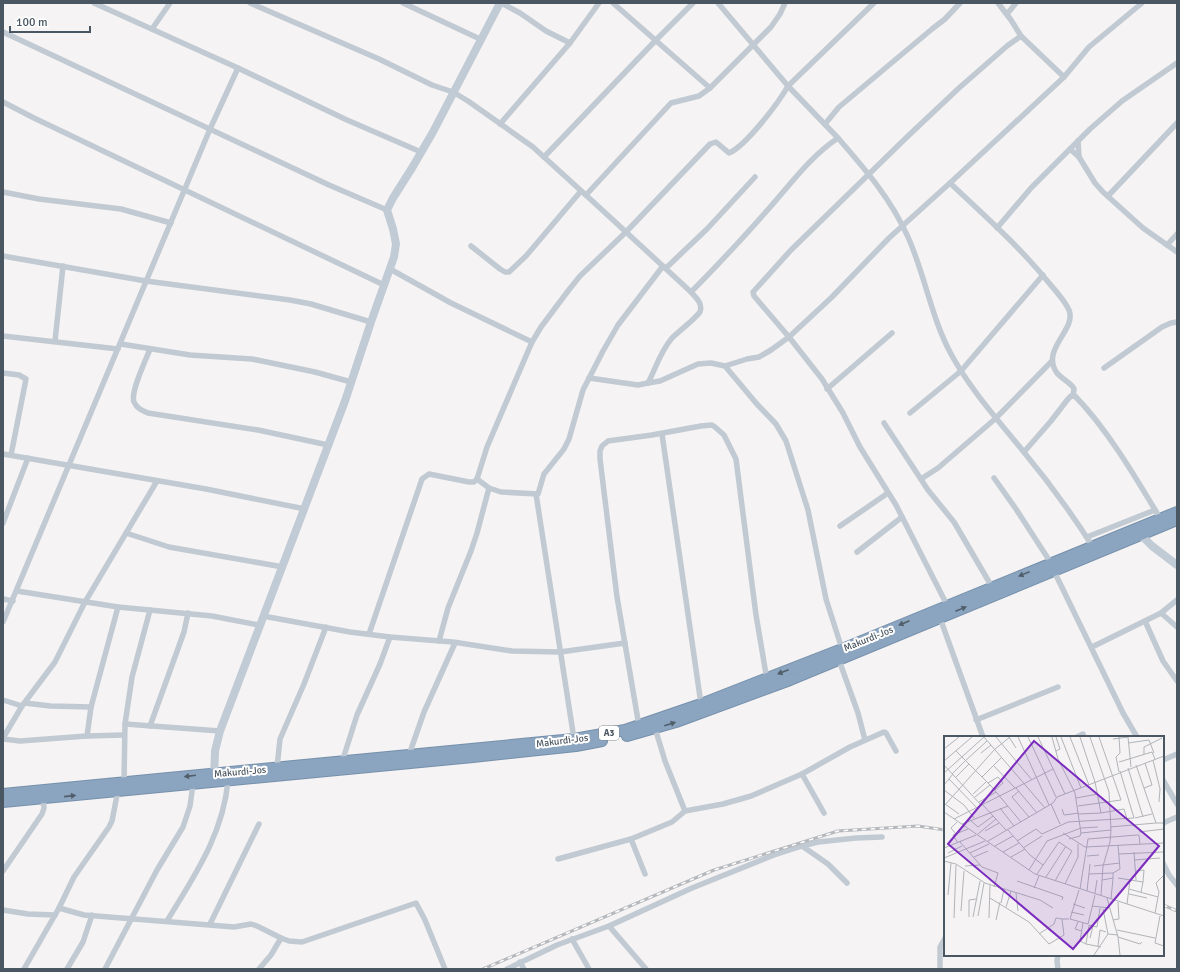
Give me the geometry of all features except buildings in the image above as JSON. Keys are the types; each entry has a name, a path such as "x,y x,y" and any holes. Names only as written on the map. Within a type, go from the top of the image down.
{"highway":[{"name":"Makurdi-Jos","path":"3,794 214,778 277,768 574,739 639,726 701,704 839,660 940,618 1052,567 1134,529 1158,514 1177,512"},
{"name":"Makurdi-Jos","path":"3,802 44,798 121,786 193,784 214,778 228,781 576,746 626,737 655,728 768,683 842,649 946,605 992,587 1052,567 1134,529 1177,520"}],"street":[{"path":"94,3 238,68 347,120 420,152"},
{"path":"152,29 170,3"},
{"path":"250,3 378,59 432,85 453,92 468,101 533,147 691,292 700,302 700,312 669,343 659,357 655,370 648,383"},
{"path":"403,3 480,39"},
{"path":"214,778 214,751 220,731 259,625 305,509 390,269 396,244 387,210 412,168 500,3 520,13 546,31 570,43"},
{"path":"500,124 570,43 599,3"},
{"path":"613,3 710,88"},
{"path":"544,157 693,3"},
{"path":"718,3 788,86 870,174 892,206 902,226 910,244 941,332 961,371 995,418 1024,452 1093,547"},
{"path":"471,246 500,269 505,272 509,272 526,256 583,193 671,103 699,96 710,88 771,27 780,14 785,3"},
{"path":"369,634 422,479 429,474 469,482 474,482 477,479 487,447 532,342 541,327 580,276 626,232 710,144 716,142 729,153 738,147 779,102 788,86 874,3"},
{"path":"825,124 838,107 940,24 960,3"},
{"path":"998,3 1021,36 1064,77"},
{"path":"1007,14 1016,3"},
{"path":"589,378 638,385 660,381 698,364 711,363 724,366 765,354 788,337 832,298 889,238 1064,77 1089,46 1142,3"},
{"path":"3,32 329,185 387,210"},
{"path":"946,605 902,517 860,447 843,412 788,337 754,296 753,292 791,250 829,212 958,88 1021,36"},
{"path":"998,228 1031,188 1070,149 1122,101 1177,63"},
{"path":"3,622 170,222 238,68"},
{"path":"3,102 384,285"},
{"path":"1108,196 1177,123"},
{"path":"691,292 808,164 824,148 838,138"},
{"path":"1078,142 1079,157"},
{"path":"1070,149 1079,157 1094,183 1143,228 1177,252"},
{"path":"477,479 489,488 501,492 536,494 540,491 544,474 564,449 569,439 583,390 618,325 664,267 707,229 754,177"},
{"path":"950,183 1030,260 1064,301 1070,315 1067,326 1053,354 1052,361 1056,372 1073,387 1073,396"},
{"path":"3,192 39,199 121,209 170,222"},
{"path":"1167,245 1177,234"},
{"path":"3,256 146,280 290,300 311,304 371,322"},
{"path":"55,341 63,266"},
{"path":"390,269 451,303 532,342"},
{"path":"910,413 961,371 1042,274"},
{"path":"1104,368 1162,327 1177,322"},
{"path":"827,389 892,333"},
{"path":"3,336 150,349 190,355 252,359 315,372 351,382"},
{"path":"150,349 133,394 135,404 140,409 148,413 258,430 328,445"},
{"path":"921,480 938,468 995,418 1052,361"},
{"path":"724,366 776,424 786,441 808,510 826,599 842,649"},
{"path":"655,370 660,381"},
{"path":"3,373 19,375 26,379 11,455"},
{"path":"1024,452 1051,421 1068,398 1073,396"},
{"path":"1073,396 1077,398 1106,434 1138,481 1158,514"},
{"path":"884,423 921,480 954,522 992,587"},
{"path":"639,726 616,590 600,451 602,446 608,441 662,434 712,425 720,430 724,435 736,459 756,615 768,683"},
{"path":"662,434 701,704"},
{"path":"3,454 157,482 206,489 305,509"},
{"path":"3,524 28,458"},
{"path":"994,478 1016,509 1052,567 1123,713 1136,736"},
{"path":"124,736 87,736 20,741 3,738 24,704 55,662 85,602 157,482"},
{"path":"439,641 448,608 473,545 489,488"},
{"path":"840,526 888,493"},
{"path":"536,494 574,739"},
{"path":"857,552 902,517"},
{"path":"1087,537 1134,529 1177,565"},
{"path":"126,533 169,547 283,567"},
{"path":"17,591 118,607 212,616 259,625"},
{"path":"3,599 13,601"},
{"path":"1092,647 1161,613 1177,600"},
{"path":"87,736 91,707 118,607"},
{"path":"24,969 59,908 74,877 112,821 121,786 125,724 132,677 150,610"},
{"path":"1161,613 1177,627"},
{"path":"150,726 184,632 188,614"},
{"path":"263,616 390,637 439,641 512,651 560,652 625,643"},
{"path":"940,618 983,736"},
{"path":"1145,621 1163,660 1177,681"},
{"path":"277,768 280,739 304,684 326,627"},
{"path":"342,762 357,715 390,637"},
{"path":"409,755 424,712 455,643"},
{"path":"839,660 858,713 865,740"},
{"path":"976,720 1058,687"},
{"path":"3,700 24,704 91,707"},
{"path":"125,724 220,731"},
{"path":"655,728 665,761 685,811"},
{"path":"558,859 631,839 672,822 685,811 723,804 751,796 802,774 865,740 885,732 896,751"},
{"path":"1079,736 1083,734"},
{"path":"1164,760 1177,754"},
{"path":"802,774 824,813"},
{"path":"167,921 206,855 221,818 226,800 228,781"},
{"path":"1164,782 1177,804"},
{"path":"105,969 157,870 183,827 190,806 193,784"},
{"path":"3,871 42,814 44,808 44,798"},
{"path":"1164,823 1177,817"},
{"path":"210,924 259,824"},
{"path":"507,969 572,939 609,926 749,864 818,842 882,837"},
{"path":"631,839 645,874"},
{"path":"802,846 828,864 847,883"},
{"path":"1164,865 1169,876 1177,885"},
{"path":"59,908 84,915 234,927 251,924 289,941 302,942 416,902 425,920 444,969"},
{"path":"3,910 28,914 55,915"},
{"path":"67,969 83,942 92,915"},
{"path":"609,926 646,969"},
{"path":"260,969 271,955 281,938"},
{"path":"572,939 589,969"},
{"path":"940,969 940,946 944,940"},
{"path":"1058,956 1058,969"},
{"path":"520,962 524,969"}],"railway":[{"path":"483,969 714,870 838,831 918,826 944,830"},
{"path":"1164,905 1177,911"}]}
